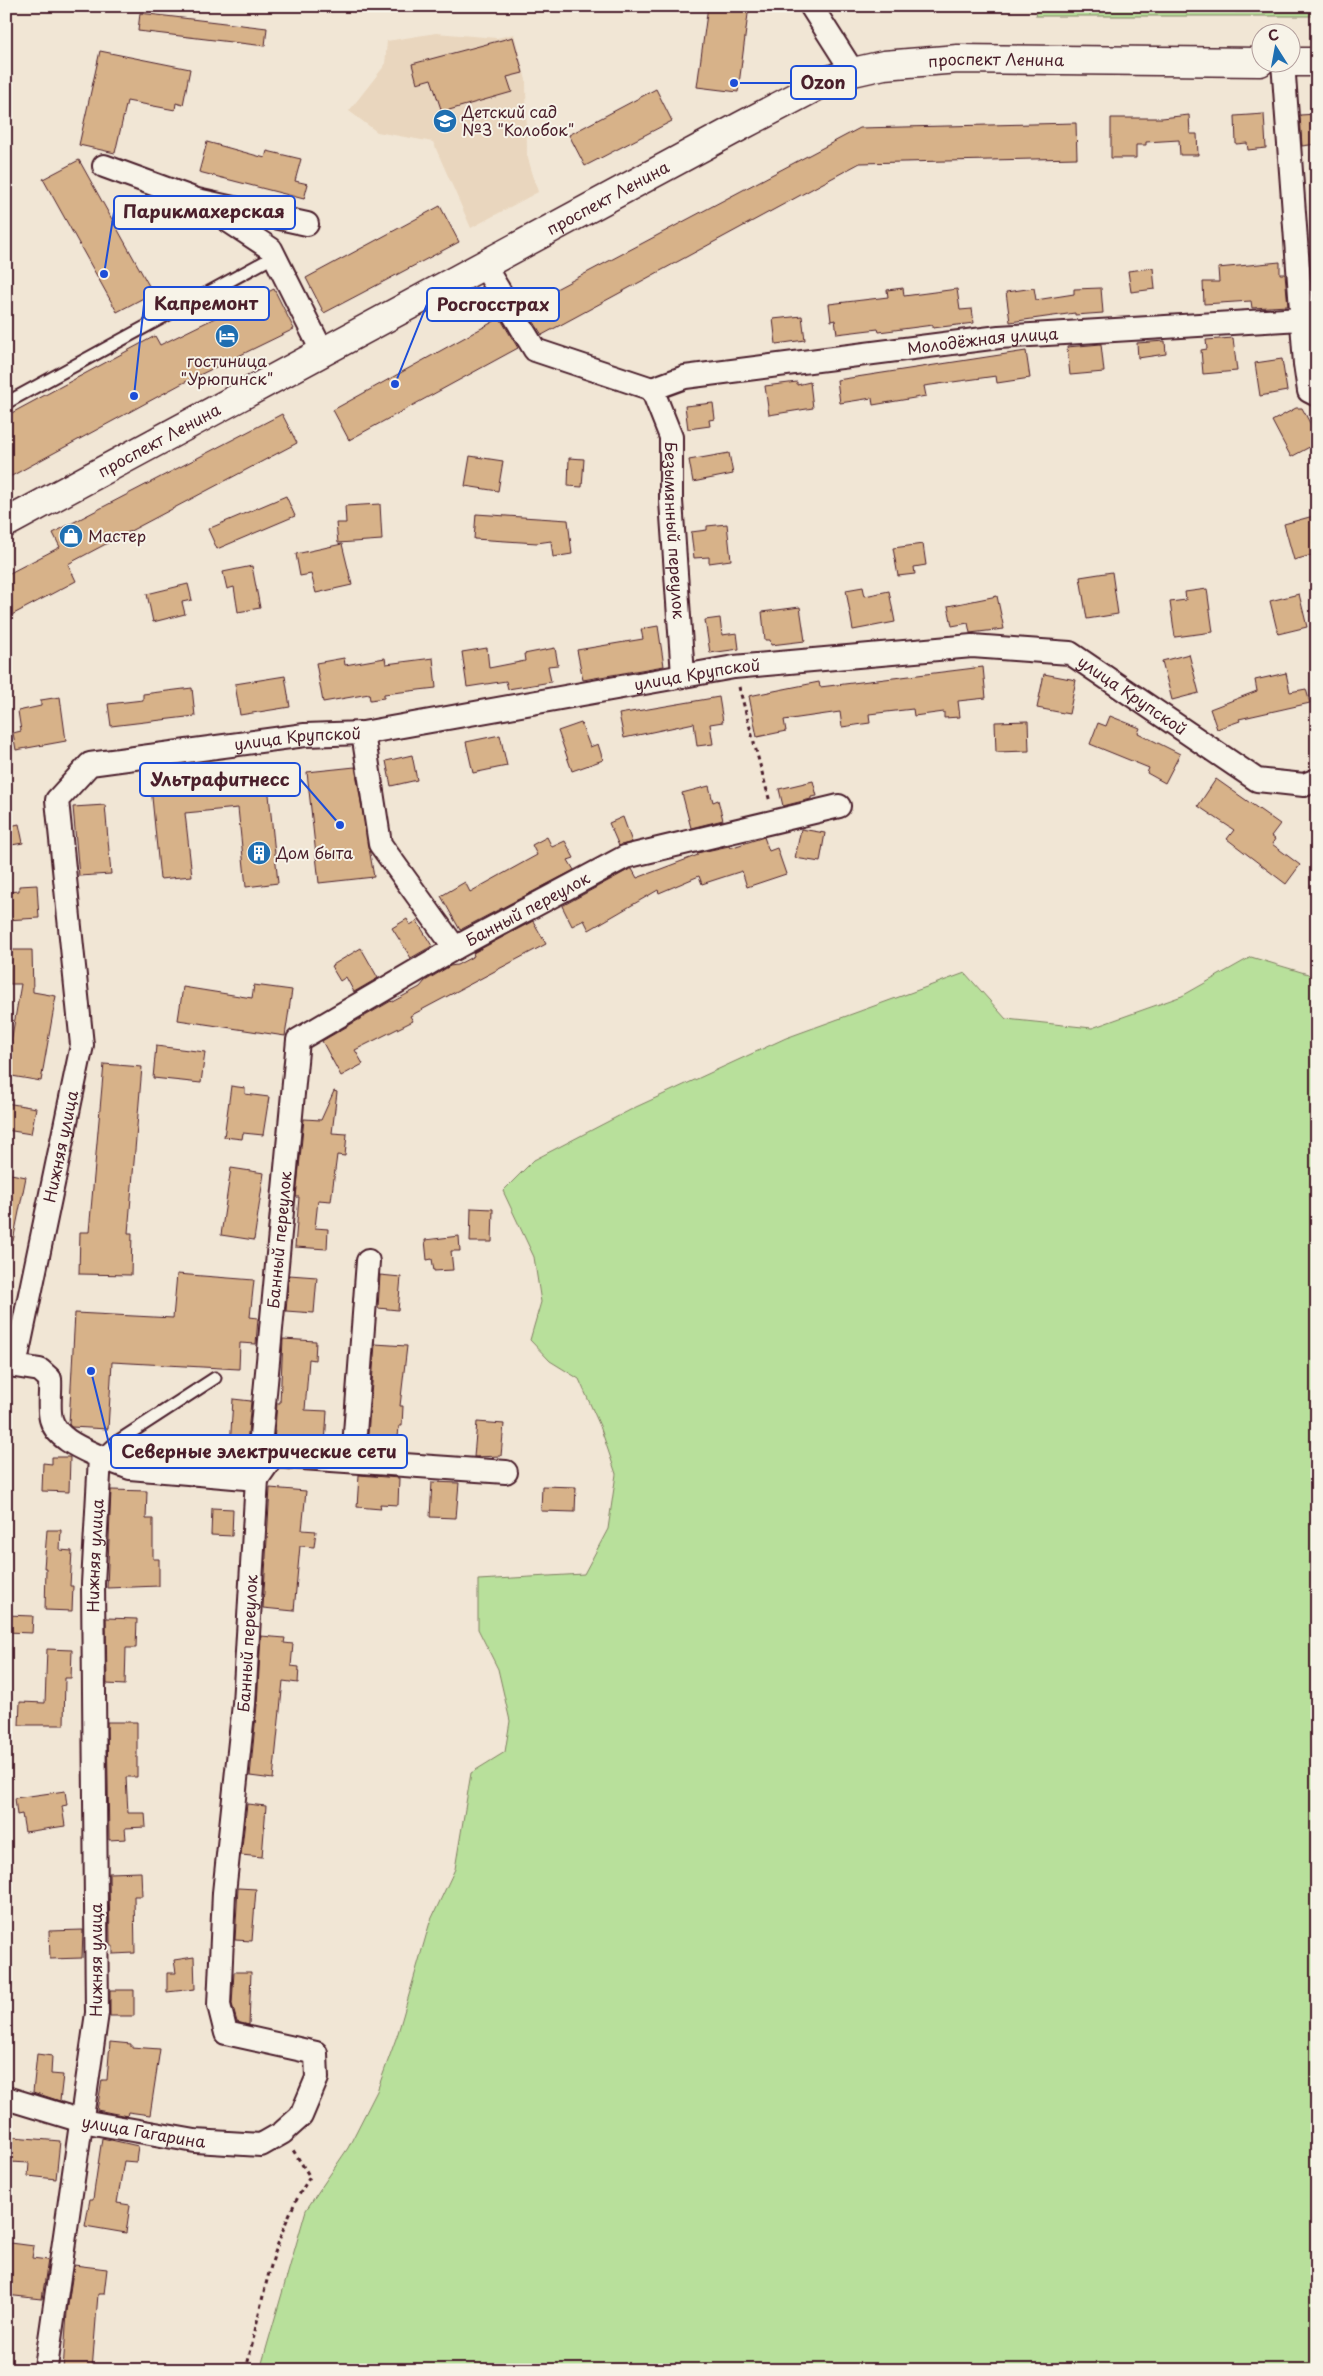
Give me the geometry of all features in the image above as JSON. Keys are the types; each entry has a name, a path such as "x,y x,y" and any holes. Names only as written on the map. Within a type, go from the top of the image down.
{"main road":[{"name":"проспект Ленина","path":"6,523 793,98 853,72 884,65 958,59 1250,62"},
{"path":"1300,62 1317,62"}],"street":[{"path":"811,6 853,72"},
{"path":"1284,72 1309,318 1309,391 1317,395"},
{"path":"104,166 197,200 307,224"},
{"path":"197,200 271,249 322,351"},
{"path":"483,264 535,350 652,389"},
{"name":"Молодёжная улица","path":"652,389 685,377 999,337 1309,318"},
{"name":"Безымянный переулок","path":"652,389 671,437 671,501 682,675"},
{"name":"улица Крупской","path":"57,800 90,764 305,735 363,733 734,667 972,646 1070,653 1257,780 1304,784 1317,780"},
{"path":"363,733 380,844 455,948"},
{"name":"Нижняя улица","path":"46,2367 97,2013 93,1584 100,1457 59,1433 51,1419 50,1379 40,1370 11,1366 82,1045 57,800"},
{"name":"Банный переулок","path":"226,2033 219,2005 224,1893 244,1704 257,1479 298,1040 455,948 625,857 839,806"},
{"path":"353,1460 368,1261"},
{"path":"100,1457 130,1468 257,1479 273,1456 506,1472"},
{"name":"улица Гагарина","path":"6,2098 82,2120 195,2141 260,2145 282,2133 301,2116 317,2078 316,2053 226,2033"}],"lane":[{"path":"6,403 275,256"},
{"path":"100,1457 115,1443 215,1378"}],"path":[{"path":"734,667 775,820"},
{"path":"246,2370 278,2242 295,2200 310,2177 282,2133"}],"shaded area":[{"name":"Детский сад №3 \"Колобок\"","path":"436,33 497,38 514,34 526,80 527,155 538,192 471,228 433,142 377,132 349,111 385,65 387,41"}],"green space":[{"path":"1038,6 1234,6 1235,12 1317,12 1317,16 1036,16"},
{"path":"1251,957 1308,974 1317,983 1317,2370 260,2370 306,2210 348,2148 377,2091 398,2033 430,1922 455,1869 471,1773 505,1752 510,1721 498,1669 478,1629 478,1580 584,1574 608,1529 616,1474 600,1426 579,1379 550,1361 530,1340 541,1302 534,1257 503,1191 534,1160 636,1107 786,1038 965,973 1006,1019 1092,1028 1182,996"}],"building":[{"path":"708,6 749,6 738,92 697,87"},
{"path":"140,13 267,28 265,46 138,31"},
{"path":"513,37 523,73 507,77 512,92 442,112 431,79 417,83 412,64"},
{"path":"100,51 190,69 183,105 176,103 175,110 127,101 115,153 79,145"},
{"path":"656,89 672,121 585,166 569,135"},
{"path":"1264,114 1266,148 1248,150 1247,143 1236,144 1235,116"},
{"path":"1317,114 1317,144 1302,146 1300,115"},
{"path":"1189,115 1190,134 1197,134 1198,155 1180,155 1179,140 1146,142 1146,145 1136,145 1136,158 1111,158 1111,118 1162,118"},
{"path":"1076,123 1077,158 860,163 542,335 524,306 860,128"},
{"path":"207,142 265,158 267,151 301,159 295,181 308,184 304,199 199,172"},
{"path":"79,160 153,293 117,312 43,179"},
{"path":"440,206 459,242 324,313 306,278"},
{"path":"1280,262 1280,274 1285,274 1288,306 1252,308 1251,301 1204,304 1203,282 1219,282 1218,268"},
{"path":"1153,268 1155,289 1131,292 1128,271"},
{"path":"1317,271 1317,304 1314,304 1311,272"},
{"path":"903,288 904,296 957,289 960,310 972,309 974,323 933,328 933,325 879,332 878,329 837,334 835,320 831,321 829,304 888,297 887,290"},
{"path":"1034,288 1036,300 1074,294 1074,289 1101,288 1103,313 1075,315 1075,313 1010,322 1006,292"},
{"path":"274,289 294,329 181,384 6,479 6,416 155,336 160,345"},
{"path":"802,316 805,340 776,344 773,319"},
{"path":"500,318 518,348 349,440 333,410"},
{"path":"1233,338 1237,371 1203,374 1201,350 1207,349 1206,340"},
{"path":"1165,341 1166,354 1138,358 1137,343"},
{"path":"1101,344 1104,372 1070,375 1067,347"},
{"path":"1026,351 1030,378 997,383 996,376 924,386 926,396 873,405 872,398 840,403 837,380"},
{"path":"1282,359 1287,391 1260,396 1255,363"},
{"path":"797,382 797,385 810,382 813,408 769,415 765,386"},
{"path":"713,403 715,419 709,420 710,426 688,429 685,406"},
{"path":"1296,408 1302,408 1317,436 1317,443 1291,457 1272,421"},
{"path":"282,414 297,443 68,564 76,581 6,618 6,575 60,547 53,533"},
{"path":"729,453 733,474 693,482 689,460"},
{"path":"470,456 503,461 498,491 465,486"},
{"path":"569,458 584,459 582,487 568,486"},
{"path":"286,496 295,516 217,549 208,529"},
{"path":"380,504 382,540 338,543 336,523 346,523 345,506"},
{"path":"476,514 568,520 572,554 553,557 551,541 537,543 474,539"},
{"path":"1317,515 1317,541 1313,542 1316,554 1294,560 1284,524"},
{"path":"727,524 731,560 709,563 709,557 694,558 691,532 707,530 707,526"},
{"path":"342,544 352,585 316,593 311,574 300,576 296,554"},
{"path":"923,544 926,565 914,567 915,574 898,576 893,548"},
{"path":"252,566 260,608 238,612 234,587 227,589 223,572"},
{"path":"1112,572 1118,614 1087,619 1080,577"},
{"path":"188,584 192,600 182,602 185,614 153,622 147,594"},
{"path":"863,587 865,596 889,591 895,622 853,630 846,590"},
{"path":"1207,589 1213,632 1175,637 1170,602 1186,600 1185,592"},
{"path":"1299,594 1307,627 1278,634 1270,601"},
{"path":"997,596 1004,629 970,633 968,623 952,626 948,606"},
{"path":"800,607 805,641 771,645 770,640 765,640 762,612"},
{"path":"720,618 722,635 737,633 739,649 710,653 705,620"},
{"path":"658,626 664,666 583,680 577,650 643,639 641,629"},
{"path":"487,648 489,668 525,661 524,654 555,648 558,665 548,666 551,682 508,689 506,681 467,687 462,652"},
{"path":"1189,654 1199,693 1172,700 1162,661"},
{"path":"344,658 345,665 385,658 386,664 433,658 436,688 384,694 384,698 370,700 369,694 323,702 316,663"},
{"path":"983,667 986,698 958,701 960,717 944,718 944,712 914,716 913,709 869,714 870,723 842,727 840,712 784,720 786,731 757,737 749,696 819,682 820,687"},
{"path":"1286,673 1290,692 1306,689 1310,703 1239,719 1240,721 1217,729 1210,709 1257,691 1255,680"},
{"path":"1044,674 1076,680 1069,714 1037,708"},
{"path":"285,676 290,707 240,715 235,684"},
{"path":"192,688 195,716 111,726 108,704 143,700 143,694"},
{"path":"60,697 66,741 16,750 13,733 21,731 18,711 41,706 41,700"},
{"path":"719,697 723,722 710,724 713,744 697,746 694,723 624,738 619,714"},
{"path":"1110,716 1140,728 1138,733 1180,754 1165,783 1147,773 1149,768 1090,744 1098,723 1106,726"},
{"path":"1028,721 1029,751 996,752 995,722"},
{"path":"581,723 590,747 598,744 603,760 572,771 558,731"},
{"path":"500,735 507,766 473,773 466,742"},
{"path":"412,755 417,780 391,786 386,761"},
{"path":"355,767 374,877 319,883 307,772"},
{"name":"Дом быта","path":"267,775 278,883 246,887 238,808 185,813 192,876 160,879 151,787"},
{"path":"1216,779 1280,824 1271,836 1275,839 1272,844 1300,865 1286,884 1227,839 1234,830 1198,806"},
{"path":"813,781 817,796 783,806 779,789"},
{"path":"709,786 713,802 718,800 723,820 691,828 682,793"},
{"path":"105,805 111,874 79,876 73,807"},
{"path":"623,817 632,842 619,846 609,823"},
{"path":"19,824 23,843 6,846 6,827"},
{"path":"801,829 825,833 820,862 795,858"},
{"path":"547,837 552,847 565,841 574,858 568,860 574,870 460,930 441,896 465,882 470,892 537,855 532,845"},
{"path":"764,837 769,851 777,848 786,874 747,887 742,871 702,884 699,876 659,893 658,890 589,930 584,920 572,926 562,906 630,869 632,869 637,878 698,855 697,853 729,846 730,848"},
{"path":"37,885 39,918 6,920 6,892 19,891 19,886"},
{"path":"407,919 410,925 417,921 432,946 411,958 392,928"},
{"path":"533,921 546,944 410,1016 413,1021 355,1050 363,1064 341,1076 322,1041 391,1001 420,987 425,981 450,966 457,965 474,956 473,953"},
{"path":"361,948 378,978 354,992 346,977 340,981 331,966"},
{"path":"10,950 32,950 33,992 56,996 41,1081 6,1075 6,1054 9,1054 21,984 10,984"},
{"path":"254,985 292,990 285,1036 178,1020 183,987 252,998"},
{"path":"156,1046 205,1052 201,1083 153,1078"},
{"path":"104,1064 142,1067 128,1233 132,1233 131,1275 79,1274 80,1232 89,1232"},
{"path":"231,1086 245,1088 245,1094 269,1097 263,1135 243,1133 242,1139 224,1137"},
{"path":"334,1091 337,1092 332,1133 347,1134 345,1156 337,1155 331,1201 318,1200 315,1228 328,1229 327,1249 295,1247 299,1197 296,1197 304,1119 321,1120"},
{"path":"6,1103 36,1108 31,1134 6,1130"},
{"path":"231,1168 264,1173 254,1240 221,1235"},
{"path":"6,1173 26,1177 13,1241 6,1241"},
{"path":"471,1208 493,1209 492,1242 470,1242"},
{"path":"459,1236 460,1251 451,1251 453,1270 434,1271 432,1259 427,1260 425,1240"},
{"path":"177,1274 254,1280 250,1317 258,1318 256,1344 240,1343 239,1369 112,1362 108,1429 71,1427 69,1424 75,1313 173,1318"},
{"path":"289,1275 317,1277 314,1313 286,1311"},
{"path":"380,1275 401,1277 398,1310 378,1308"},
{"path":"283,1339 316,1341 315,1360 309,1359 305,1410 327,1411 325,1445 274,1441 277,1403 280,1403"},
{"path":"375,1344 407,1346 400,1406 403,1406 402,1426 399,1426 397,1449 367,1448"},
{"path":"233,1399 251,1401 245,1465 190,1460 191,1446 230,1448"},
{"path":"477,1422 504,1424 501,1456 474,1457"},
{"path":"52,1457 70,1457 69,1492 42,1491 43,1463 52,1464"},
{"path":"359,1475 399,1478 398,1505 380,1504 381,1509 357,1507"},
{"path":"432,1482 459,1483 456,1518 430,1517"},
{"path":"542,1486 576,1487 575,1512 541,1511"},
{"path":"270,1488 306,1491 302,1530 316,1531 314,1547 300,1546 294,1611 263,1608"},
{"path":"111,1490 147,1491 146,1519 153,1519 153,1559 159,1559 159,1586 107,1588"},
{"path":"212,1508 233,1509 232,1536 211,1535"},
{"path":"47,1530 61,1530 60,1550 72,1551 70,1586 73,1586 72,1611 45,1610 46,1568 44,1568"},
{"path":"6,1615 33,1616 32,1633 6,1632"},
{"path":"106,1618 137,1619 136,1648 126,1648 125,1685 107,1684"},
{"path":"261,1636 285,1638 284,1643 293,1644 291,1666 299,1667 298,1683 283,1681 273,1779 250,1776"},
{"path":"47,1649 72,1650 71,1678 65,1678 64,1725 19,1725 20,1702 45,1703"},
{"path":"107,1722 137,1722 137,1777 126,1777 128,1813 145,1813 146,1827 125,1828 126,1839 109,1840"},
{"path":"65,1791 67,1805 62,1806 65,1826 25,1832 22,1814 17,1815 15,1798"},
{"path":"247,1804 266,1806 262,1857 241,1855"},
{"path":"141,1872 142,1896 134,1896 135,1953 113,1954 113,1946 110,1946 109,1873"},
{"path":"238,1888 256,1889 252,1941 235,1940"},
{"path":"83,1930 82,1958 50,1959 49,1931"},
{"path":"194,1957 195,1989 167,1992 167,1973 176,1973 174,1960"},
{"path":"234,1972 251,1972 249,2025 237,2022 232,2004"},
{"path":"110,1990 134,1990 134,2016 110,2016"},
{"path":"110,2042 131,2044 131,2047 160,2049 150,2115 128,2112 127,2116 97,2110 102,2080 107,2080"},
{"path":"37,2054 52,2056 51,2074 63,2075 60,2101 33,2092"},
{"path":"13,2137 60,2141 56,2179 28,2176 29,2163 10,2162"},
{"path":"102,2138 138,2146 136,2162 124,2161 117,2203 130,2205 126,2233 85,2226 90,2199 93,2199"},
{"path":"11,2243 34,2246 32,2258 48,2260 42,2299 6,2295 6,2254 10,2255"},
{"path":"74,2265 107,2269 104,2294 98,2294 92,2370 63,2370 67,2312"}],"place":[{"name":"Ozon","path":"734,83"},
{"name":"Детский сад №3 \"Колобок\"","path":"445,121"},
{"name":"Парикмахерская","path":"104,274"},
{"name":"гостиница \"Урюпинск\"","path":"227,336"},
{"name":"Росгосстрах","path":"395,384"},
{"name":"Капремонт","path":"134,396"},
{"name":"Мастер","path":"71,536"},
{"name":"Ультрафитнесс","path":"340,825"},
{"name":"Дом быта","path":"259,853"},
{"name":"Северные электрические сети","path":"91,1371"}]}
